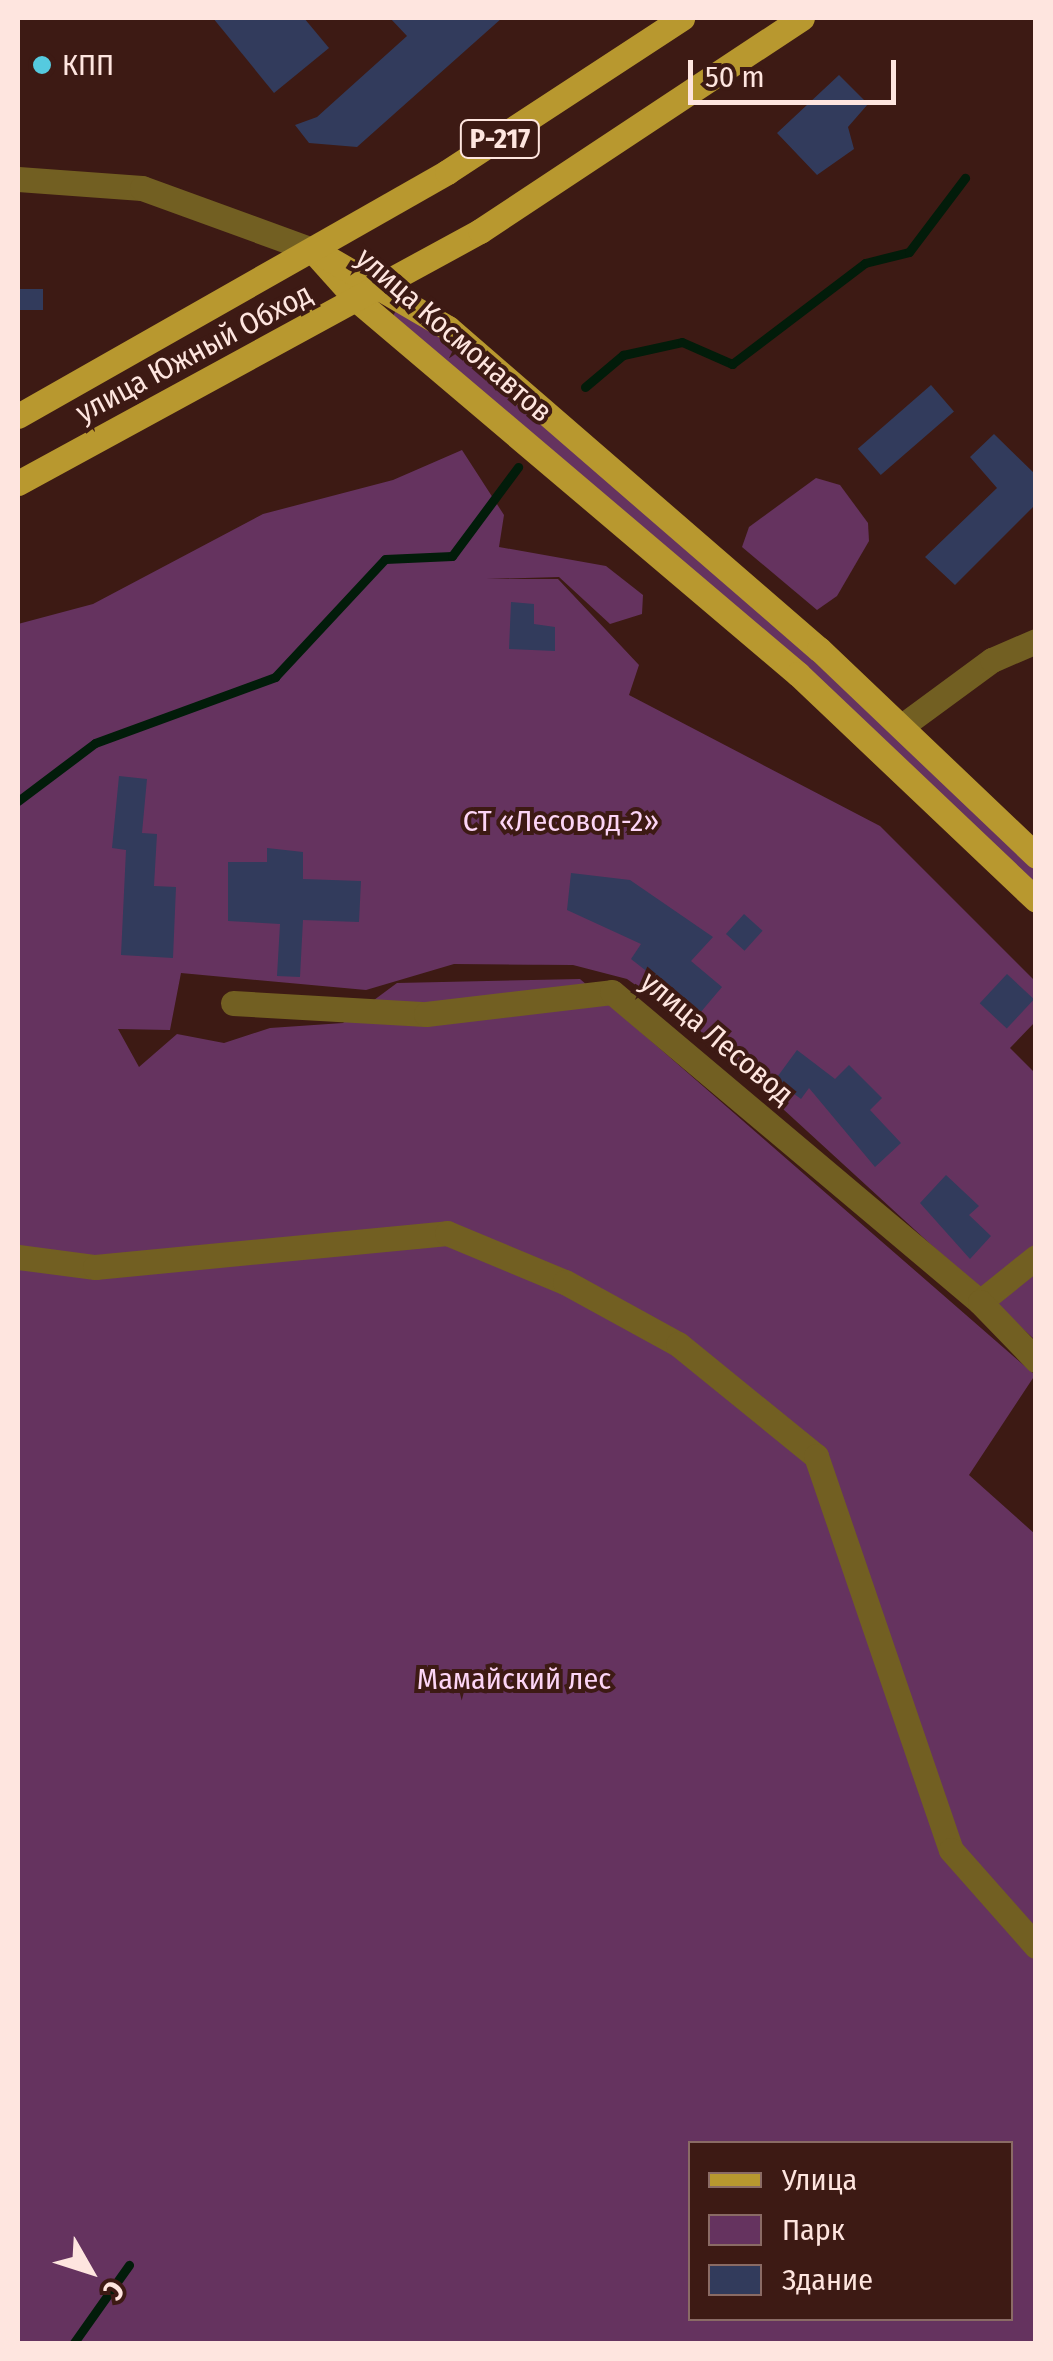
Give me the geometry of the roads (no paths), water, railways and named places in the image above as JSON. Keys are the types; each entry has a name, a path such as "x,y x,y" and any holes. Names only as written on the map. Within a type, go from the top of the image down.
{"main road":[{"name":"улица Южный Обход","path":"18,416 312,250 682,18"},
{"name":"улица Южный Обход","path":"18,483 387,284 636,134 802,18"},
{"name":"улица Космонавтов","path":"312,250 387,284 902,726 1036,856"},
{"name":"улица Космонавтов","path":"312,250 358,301 784,661 1036,900"}],"street":[{"path":"18,178 142,188 312,250"},
{"path":"902,726 992,660 1036,641"},
{"name":"улица Лесовод","path":"232,1003 426,1014 612,992 980,1302 1036,1360"},
{"path":"18,1257 95,1267 447,1233 566,1282 678,1344 816,1456 951,1850 1036,1946"},
{"path":"980,1302 1036,1257"}],"waterway":[{"path":"585,387 623,355 682,342 732,364 865,263 909,252 965,178"},
{"path":"18,801 95,743 275,677 385,559 452,556 518,467"},
{"path":"73,2344 129,2265"}],"place":[{"name":"КПП","path":"42,65"}],"park label":[{"name":"СТ «Лесовод-2»","path":"561,821"},
{"name":"Мамайский лес","path":"514,1679"}]}
